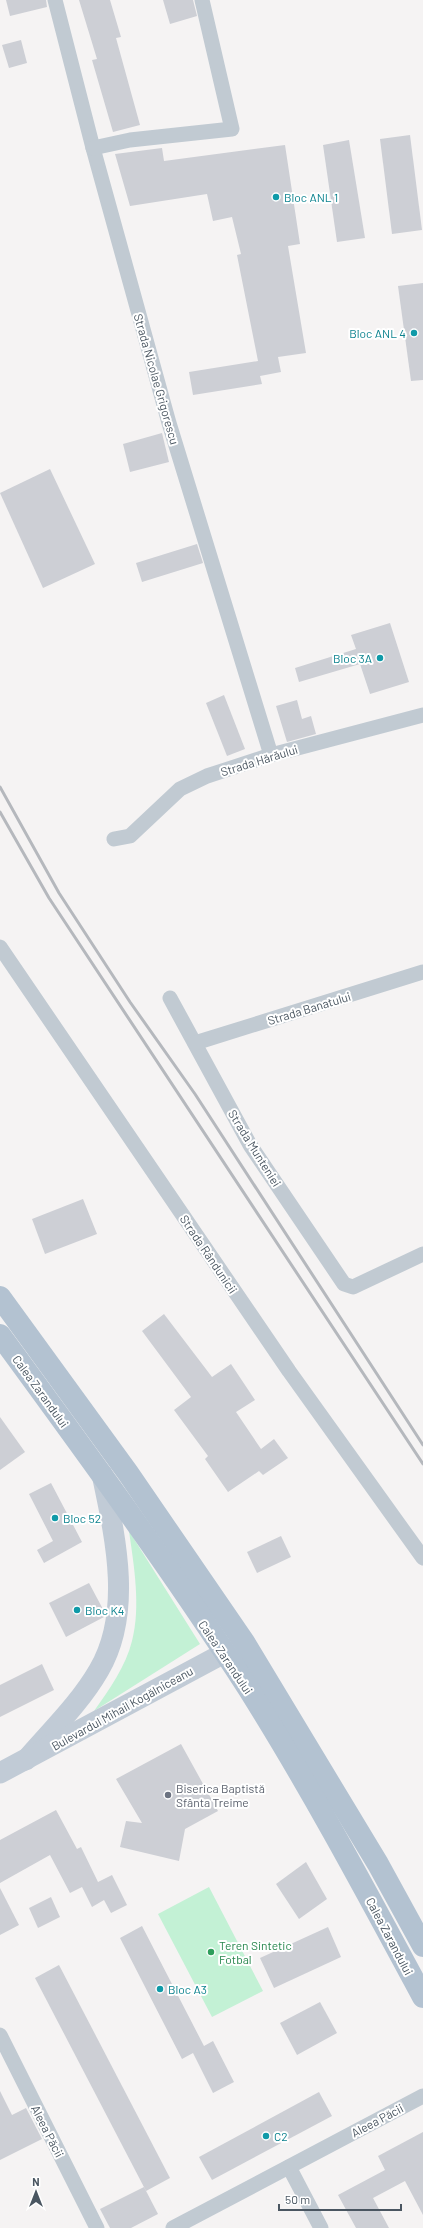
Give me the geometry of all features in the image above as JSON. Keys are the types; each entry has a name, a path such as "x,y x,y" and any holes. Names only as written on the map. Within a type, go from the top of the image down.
{"main road":[{"name":"Calea Zarandului","path":"0,1297 128,1473 244,1642 420,1933"},
{"name":"Calea Zarandului","path":"0,1335 102,1474 248,1688 357,1874 423,1997"}],"street":[{"name":"Strada Nicolae Grigorescu","path":"55,0 93,148 169,423 271,755"},
{"path":"93,148 130,140 232,129 202,0"},
{"name":"Strada Hărăului","path":"114,839 130,836 167,801 190,783 271,755 423,715"},
{"name":"Strada Rândunicii","path":"0,947 289,1371 423,1558"},
{"name":"Strada Banatului","path":"195,1043 423,972"},
{"name":"Strada Munteniei","path":"170,998 250,1145 344,1284 353,1287 423,1254"},
{"path":"26,1760 92,1681 109,1652 113,1636 118,1590 117,1563 114,1535 102,1474"},
{"name":"Bulevardul Mihail Kogălniceanu","path":"0,1773 244,1642"},
{"name":"Aleea Păcii","path":"0,2035 97,2228"},
{"name":"Aleea Păcii","path":"173,2228 423,2096"},
{"path":"289,2167 321,2228"}],"green space":[{"path":"129,1531 200,1644 94,1711 126,1660 135,1628 136,1586"},
{"name":"Teren Sintetic Fotbal","path":"209,1887 263,1991 212,2017 158,1914"}],"building":[{"path":"6,0 46,0 47,7 10,16"},
{"path":"79,0 110,0 121,37 116,38 140,125 113,132 92,60 97,59"},
{"path":"163,0 193,0 197,16 170,24"},
{"path":"21,40 27,63 9,68 2,45"},
{"path":"410,135 422,230 392,234 380,139"},
{"path":"349,140 365,238 337,242 323,145"},
{"path":"285,145 300,244 288,246 306,353 278,357 281,372 260,376 262,384 193,395 189,372 258,361 237,255 241,254 232,217 213,221 207,194 130,206 115,154 162,148 164,161"},
{"name":"Bloc ANL 4","path":"423,283 423,380 411,381 398,286"},
{"path":"162,433 169,462 130,472 123,444"},
{"path":"50,469 95,564 43,588 0,493"},
{"path":"197,544 203,563 142,582 136,563"},
{"name":"Bloc 3A","path":"390,623 409,682 370,694 360,664 299,682 295,668 356,649 351,635"},
{"path":"224,695 245,749 227,756 206,703"},
{"path":"297,700 302,719 311,716 316,734 287,742 276,706"},
{"path":"83,1199 97,1234 45,1254 32,1219"},
{"path":"164,1314 212,1377 231,1364 255,1400 236,1412 261,1449 274,1439 288,1458 263,1475 259,1471 228,1492 205,1459 208,1456 174,1410 191,1397 142,1331"},
{"path":"0,1417 25,1452 0,1470"},
{"name":"Bloc 52","path":"51,1483 82,1542 44,1563 37,1550 53,1541 29,1494"},
{"path":"281,1536 291,1557 257,1573 247,1552"},
{"name":"Bloc K4","path":"89,1583 105,1613 104,1617 66,1637 49,1603"},
{"path":"42,1664 54,1690 0,1717 0,1685"},
{"name":"Biserica Baptistă Sfânta Treime","path":"181,1744 218,1811 185,1829 179,1861 120,1847 126,1821 142,1823 116,1779"},
{"path":"56,1810 77,1849 81,1847 98,1882 112,1875 127,1905 111,1913 104,1900 92,1907 82,1887 70,1893 50,1855 0,1883 0,1840"},
{"path":"306,1862 327,1899 299,1919 276,1884"},
{"path":"0,1888 19,1925 0,1935"},
{"path":"51,1897 60,1917 38,1928 29,1908"},
{"name":"Bloc A3","path":"142,1926 204,2046 213,2041 234,2082 213,2093 193,2053 182,2059 120,1938"},
{"path":"328,1927 341,1957 274,1988 260,1958"},
{"path":"59,1965 170,2178 146,2191 35,1978"},
{"path":"320,2002 337,2033 297,2055 280,2023"},
{"path":"0,2091 12,2115 26,2108 42,2139 0,2160"},
{"name":"C2","path":"319,2092 332,2116 212,2180 199,2157"},
{"path":"423,2132 423,2215 405,2181 373,2198 389,2228 356,2228 338,2195 385,2170 378,2156"},
{"path":"144,2187 158,2214 131,2228 110,2228 100,2209"}],"railway":[{"path":"0,787 59,893 130,1002 195,1094 423,1445"},
{"path":"0,812 49,898 423,1464"}],"place":[{"name":"Bloc ANL 1","path":"276,197"},
{"name":"Bloc ANL 4","path":"414,333"},
{"name":"Bloc 3A","path":"380,658"},
{"name":"Bloc 52","path":"55,1518"},
{"name":"Bloc K4","path":"77,1610"},
{"name":"Biserica Baptistă Sfânta Treime","path":"168,1795"},
{"name":"Teren Sintetic Fotbal","path":"211,1952"},
{"name":"Bloc A3","path":"160,1989"},
{"name":"C2","path":"266,2136"}]}
